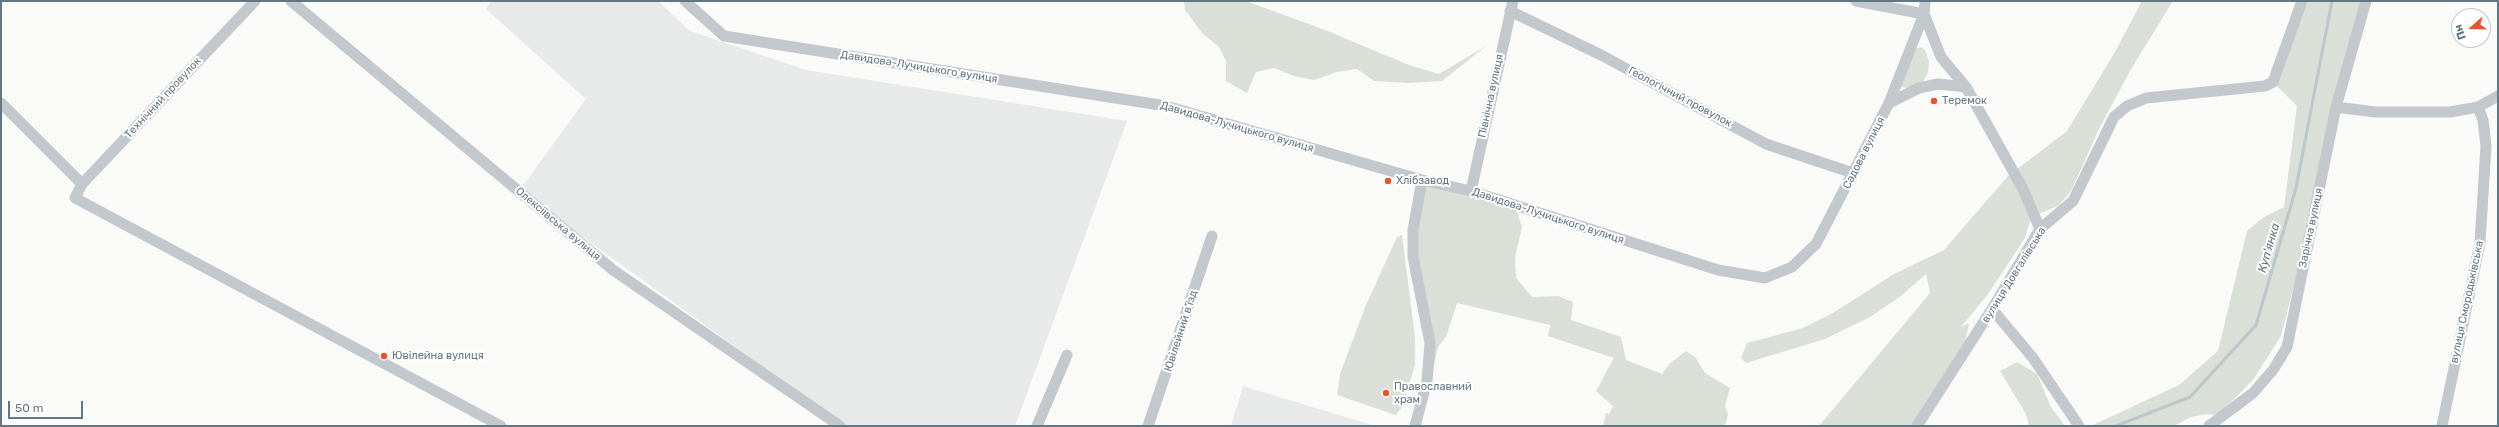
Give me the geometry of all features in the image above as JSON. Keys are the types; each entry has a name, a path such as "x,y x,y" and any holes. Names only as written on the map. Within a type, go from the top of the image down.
{"street":[{"name":"Технічний провулок","path":"255,1 82,184 75,198 501,426"},
{"name":"Олексіївська вулиця","path":"291,1 613,270 840,426"},
{"name":"Давидова-Лучицького вулиця","path":"685,1 724,36 1166,106 1422,180 1471,191 1718,270 1765,278"},
{"path":"1856,1 1924,14 1941,57 1966,87 2023,189 2040,229"},
{"name":"Садова вулиця","path":"1765,278 1792,267 1816,244 1889,103 1924,14 1925,1"},
{"name":"вулиця Довгалівська","path":"1917,426 1992,309 2040,229 2074,201 2114,117 2127,106 2146,98 2266,86 2273,82 2302,1"},
{"name":"Зарічна вулиця","path":"2208,426 2253,393 2273,370 2287,347 2336,107 2366,1"},
{"name":"Геологічний провулок","path":"1511,6 1766,144 1854,173"},
{"name":"Північна вулиця","path":"1471,191 1511,6"},
{"path":"1889,103 1919,88 1938,84 1966,87"},
{"path":"2336,107 2375,112 2450,112 2478,107 2498,96"},
{"path":"1,103 82,184"},
{"name":"вулиця Смородьківська","path":"2442,426 2480,244 2486,146 2483,120 2478,107"},
{"path":"1415,426 1427,382 1430,343 1413,256 1413,230 1422,180"},
{"name":"Ювілейний в'їзд","path":"1148,426 1212,236"},
{"path":"1992,309 2032,358 2079,426"},
{"path":"1037,426 1067,355"}],"shaded area":[{"path":"491,1 658,1 690,31 806,70 1127,121 1015,426 845,426 519,191 586,99 486,9"},
{"path":"1184,1 1246,1 1325,30 1409,65 1439,74 1486,46 1442,81 1409,83 1374,81 1357,69 1337,72 1314,80 1294,76 1274,68 1256,72 1247,93 1226,81 1226,61 1219,47 1203,34 1185,10"},
{"path":"2142,1 2173,1 2131,69 2099,129 2071,191 2058,206 2031,217 2025,238 1988,294 1961,327 1969,323 1965,343 1914,426 1819,426 1930,293 1926,274 1901,296 1870,317 1825,339 1746,363 1741,358 1747,343 1803,328 1833,313 1894,274 1944,250 2008,176 2067,131 2115,52"},
{"path":"2302,1 2367,1 2281,336 2253,380 2218,415 2207,414 2191,417 2174,426 2091,426 2179,385 2218,351 2247,231 2264,217 2284,207 2297,106 2273,82"},
{"path":"1921,47 1925,50 1929,61 1928,73 1923,82 1906,88 1899,86 1913,50"},
{"path":"1422,180 1514,204 1522,227 1515,257 1516,278 1532,297 1558,296 1573,302 1571,320 1621,337 1626,360 1662,374 1669,364 1686,351 1695,357 1705,373 1730,388 1725,406 1728,414 1726,423 1723,426 1603,426 1606,413 1609,414 1613,406 1596,391 1614,358 1548,336 1550,325 1457,303 1446,337 1438,347 1421,426 1415,426 1430,343 1413,258"},
{"path":"1402,235 1415,338 1415,365 1402,407 1396,415 1337,395 1340,374 1366,305 1397,237"},
{"path":"2017,362 2037,374 2051,407 2065,426 2029,426 2026,414 2000,371"},
{"path":"1243,386 1375,426 1231,426"}],"waterway":[{"name":"Куп'янка","path":"2116,426 2190,397 2256,325 2296,188 2332,1"}],"place":[{"name":"Теремок","path":"1934,101"},
{"name":"Хлібзавод","path":"1388,181"},
{"name":"Ювілейна вулиця","path":"384,356"},
{"name":"Православний храм","path":"1386,393"}]}
